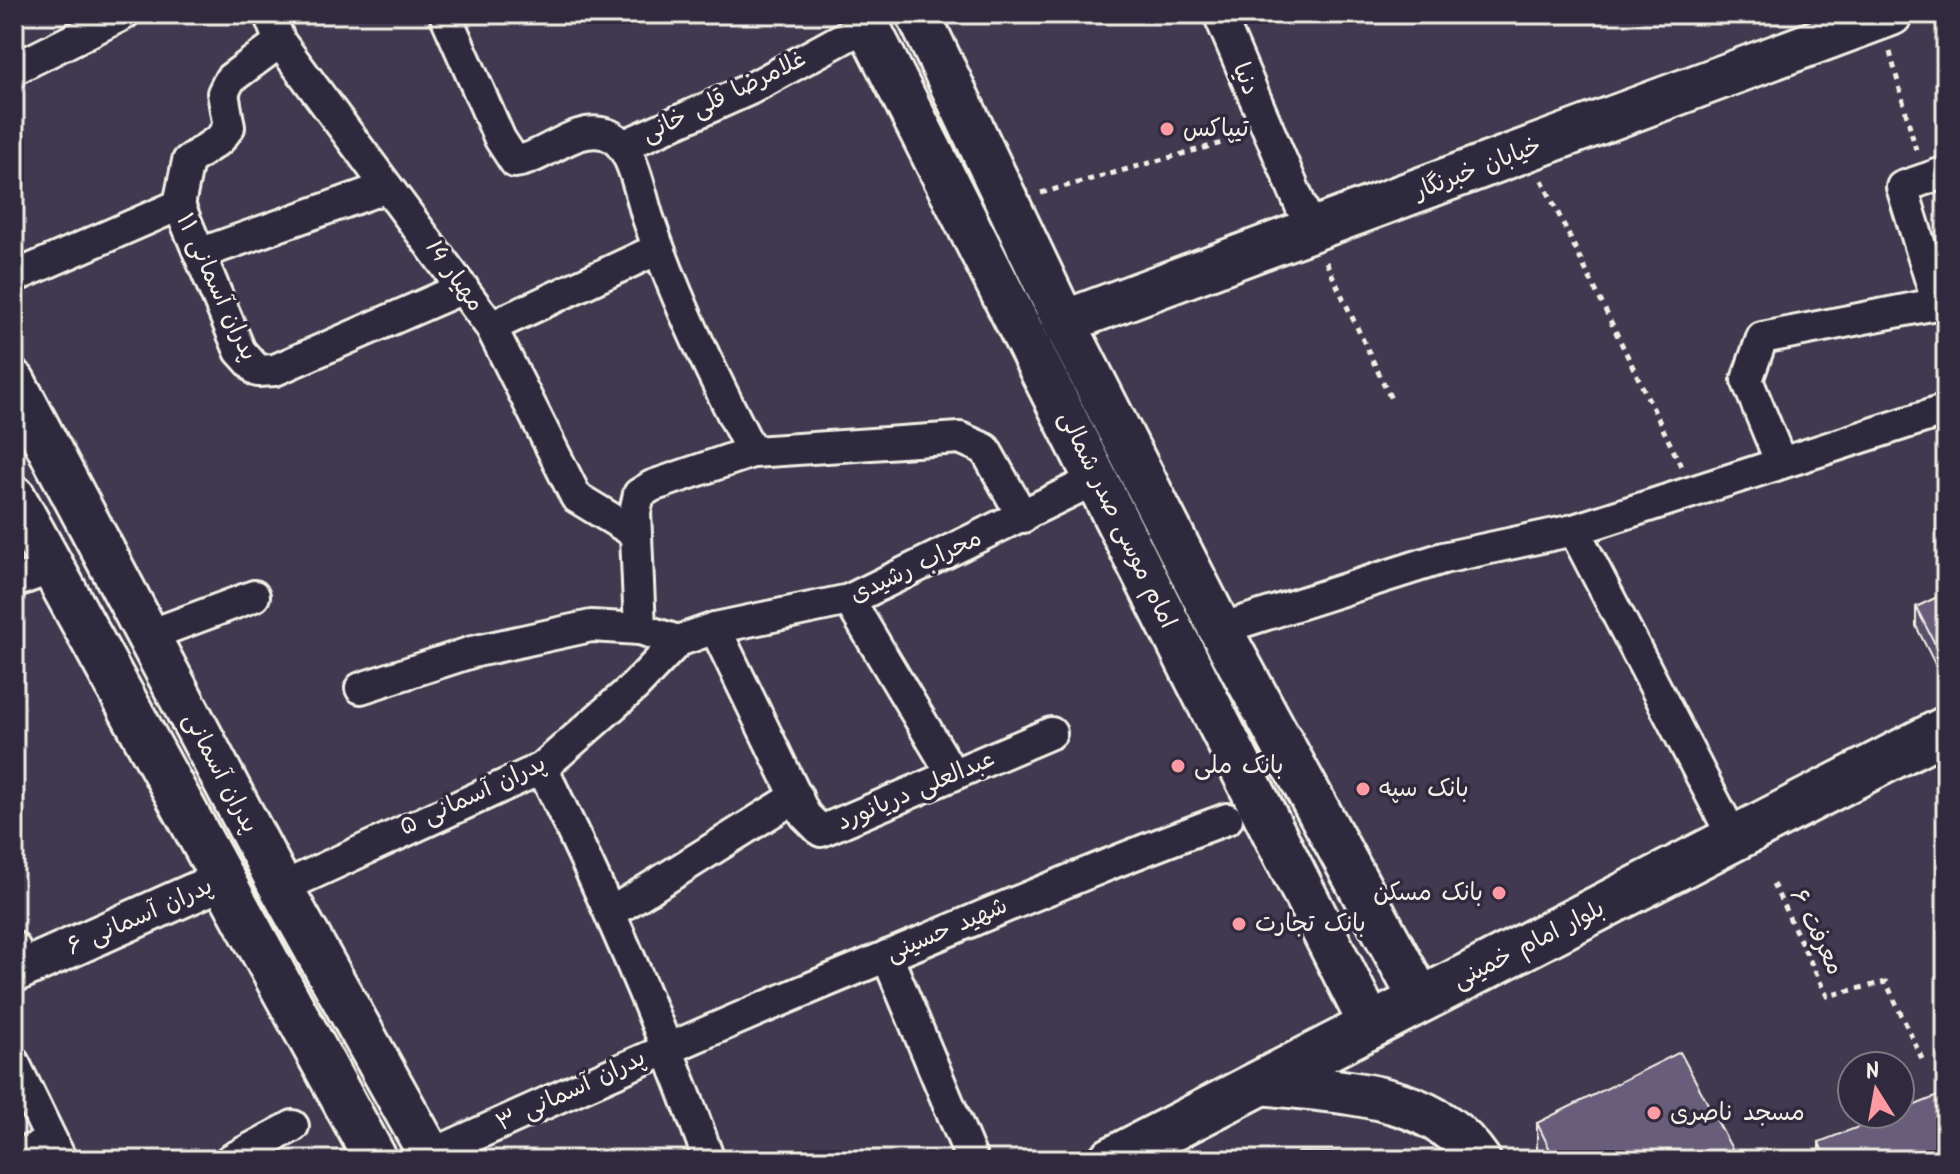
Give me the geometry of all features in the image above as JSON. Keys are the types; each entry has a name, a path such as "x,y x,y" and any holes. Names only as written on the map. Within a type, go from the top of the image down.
{"main road":[{"name":"امام موسی صدر شمالی","path":"918,14 1064,322 1220,629 1421,1000"},
{"name":"خیابان خبرنگار","path":"1064,322 1886,16"},
{"name":"امام موسی صدر شمالی","path":"865,20 1371,1026"},
{"name":"پدران آسمانی","path":"14,382 281,888 432,1158"},
{"name":"پدران آسمانی","path":"14,497 376,1160"},
{"name":"بلوار امام خمینی","path":"1111,1160 1946,729"},
{"path":"1262,1083 1386,1100 1424,1111 1454,1128 1479,1160"}],"street":[{"path":"14,69 124,14"},
{"name":"مهیار 14","path":"269,14 280,42 491,327 576,497 635,533"},
{"path":"445,14 506,153 515,162 528,160 583,133 607,134 623,146 658,249 707,364 752,452"},
{"name":"دنیا","path":"1219,14 1266,131 1312,232"},
{"name":"غلامرضا قلی خانی","path":"623,146 750,89 865,20"},
{"path":"179,205 181,179 188,161 220,139 229,127 223,93 230,79 280,42"},
{"path":"1781,463 1747,380 1762,338 1942,303 1902,187 1935,175"},
{"path":"202,253 387,187"},
{"name":"پدران آسمانی ۱۱","path":"17,269 179,205 202,253 240,351 258,371 275,370 463,288"},
{"path":"491,327 658,249"},
{"path":"1220,629 1443,558 1574,530 1946,410"},
{"path":"640,629 635,533 639,494 652,486 752,452 960,438 985,449 1023,517"},
{"name":"محراب رشیدی","path":"678,641 715,628 849,600 1098,478"},
{"path":"1574,530 1734,839"},
{"path":"14,582 52,568"},
{"path":"147,636 254,596"},
{"path":"849,600 953,775"},
{"path":"361,688 472,652 591,626 640,629 678,641"},
{"name":"عبدالعلی دریانورد","path":"715,628 812,826 821,831 1051,733"},
{"name":"پدران آسمانی ۵","path":"281,888 542,768 635,686 678,641"},
{"path":"542,768 612,912 668,1046 709,1160"},
{"path":"612,912 797,796"},
{"name":"شهید حسینی","path":"668,1046 1096,867 1227,819"},
{"name":"پدران آسمانی ۶","path":"18,963 222,880"},
{"path":"887,956 972,1160"},
{"name":"پدران آسمانی ۳","path":"432,1158 668,1046"},
{"path":"14,1063 56,1151 14,1156"},
{"path":"230,1160 293,1126"}],"path":[{"path":"1886,16 1935,175"},
{"path":"1006,202 1266,131"},
{"path":"1527,151 1694,492"},
{"path":"1312,232 1392,401"},
{"name":"معرفت ۶","path":"1773,884 1827,996 1886,982 1924,1063"}],"building":[{"path":"1946,593 1946,641 1936,646 1916,607"},
{"name":"مسجد ناصری","path":"1680,1052 1738,1160 1555,1160 1537,1123"},
{"path":"1945,1093 1946,1160 1826,1160 1819,1142 1850,1130 1916,1130 1916,1105"},
{"path":"1300,1152 1363,1153 1369,1160 1285,1160"}],"place":[{"name":"تیپاکس","path":"1167,129"},
{"name":"بانک ملی","path":"1178,766"},
{"name":"بانک سپه","path":"1363,789"},
{"name":"بانک مسکن","path":"1499,893"},
{"name":"بانک تجارت","path":"1239,924"},
{"name":"مسجد ناصری","path":"1654,1113"}]}
